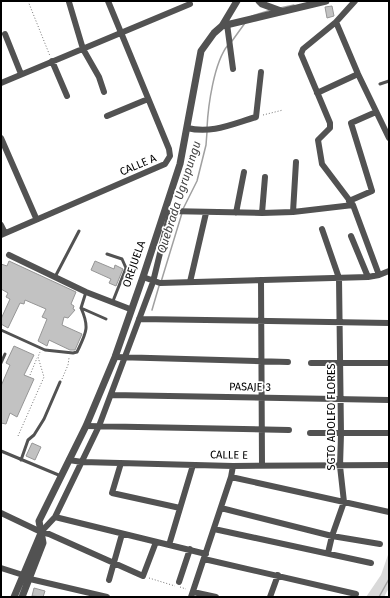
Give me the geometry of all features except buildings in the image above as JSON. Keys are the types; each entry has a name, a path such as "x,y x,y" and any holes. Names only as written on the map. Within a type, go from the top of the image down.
{"street":[{"name":"CALLE A","path":"3,234 36,218 166,164 170,156 169,149 108,1"},
{"name":"OREJUELA","path":"41,532 40,521 86,426 115,357 130,309 167,211 180,164 201,51 214,33 224,25 236,1"},
{"path":"259,1 262,4 281,11"},
{"path":"233,69 224,25 304,4 326,1"},
{"path":"355,1 336,22 303,48 301,54 331,126 318,140 320,160 351,203 379,275"},
{"path":"69,2 83,49 99,77 104,92"},
{"path":"1,83 190,4"},
{"path":"336,22 358,74 389,138"},
{"path":"5,34 21,74"},
{"path":"52,61 67,96"},
{"path":"187,128 200,131 212,131 256,117 260,72"},
{"path":"317,93 358,74"},
{"path":"107,116 148,99"},
{"path":"14,597 41,532 55,518 99,426 153,282 167,211 206,213 293,212 351,203 372,191 351,123 376,112"},
{"path":"1,138 36,218"},
{"path":"293,212 296,162"},
{"path":"236,213 244,172"},
{"path":"262,213 265,177"},
{"path":"190,282 206,213"},
{"path":"1,225 3,234"},
{"name":"SGTO ADOLFO FLORES","path":"322,229 339,278 341,399 340,466 344,502 332,536 328,554"},
{"path":"351,236 368,277"},
{"path":"9,255 86,292 113,301 130,309"},
{"path":"143,277 153,282 190,282 368,277 389,271"},
{"path":"261,280 262,465"},
{"path":"139,319 340,323 389,322"},
{"path":"115,357 288,362"},
{"path":"311,363 389,363"},
{"name":"PASAJE 3","path":"111,395 389,400"},
{"path":"86,426 262,431 289,430"},
{"path":"310,433 389,433"},
{"name":"CALLE E","path":"69,460 82,462 233,466 389,465"},
{"path":"121,463 112,493 180,508"},
{"path":"169,545 193,465"},
{"path":"216,597 192,594 231,477 233,466"},
{"path":"231,477 389,512"},
{"path":"221,508 332,536 380,544"},
{"path":"1,513 143,576 156,542"},
{"path":"55,518 190,549 205,556 356,594"},
{"path":"214,529 371,563"},
{"path":"22,597 30,579 42,543 41,532"},
{"path":"109,580 122,534"},
{"path":"179,582 190,549"},
{"path":"1,568 23,575"},
{"path":"270,597 278,575"},
{"path":"30,579 107,597"}],"lane":[{"path":"380,84 389,81"},
{"path":"55,277 79,231"},
{"path":"107,254 122,259 126,268 113,301"},
{"path":"1,330 41,348 70,353 77,352 87,330 87,323 81,308 86,292"},
{"path":"81,308 106,318"},
{"path":"1,363 5,354"},
{"path":"22,460 28,440 44,419 60,382"},
{"path":"1,451 61,476"}],"path":[{"path":"28,1 52,61"},
{"path":"256,117 283,110"},
{"path":"30,375 41,348"},
{"path":"60,382 68,365 70,353"},
{"path":"18,436 44,376 38,357"},
{"path":"143,576 192,594"}],"shaded area":[{"path":"389,552 389,588 384,597 366,597 381,575"}],"waterway":[{"name":"Quebrada Ugrupungu","path":"280,8 294,5"},
{"name":"Quebrada Ugrupungu","path":"252,16 271,10"},
{"name":"Quebrada Ugrupungu","path":"232,41 245,23"},
{"name":"Quebrada Ugrupungu","path":"207,128 210,97 215,73 228,45"},
{"name":"Quebrada Ugrupungu","path":"183,209 197,181 206,145 207,132"},
{"name":"Quebrada Ugrupungu","path":"161,282 182,213"},
{"name":"Quebrada Ugrupungu","path":"152,310 159,286"},
{"path":"379,597 389,579"}]}
